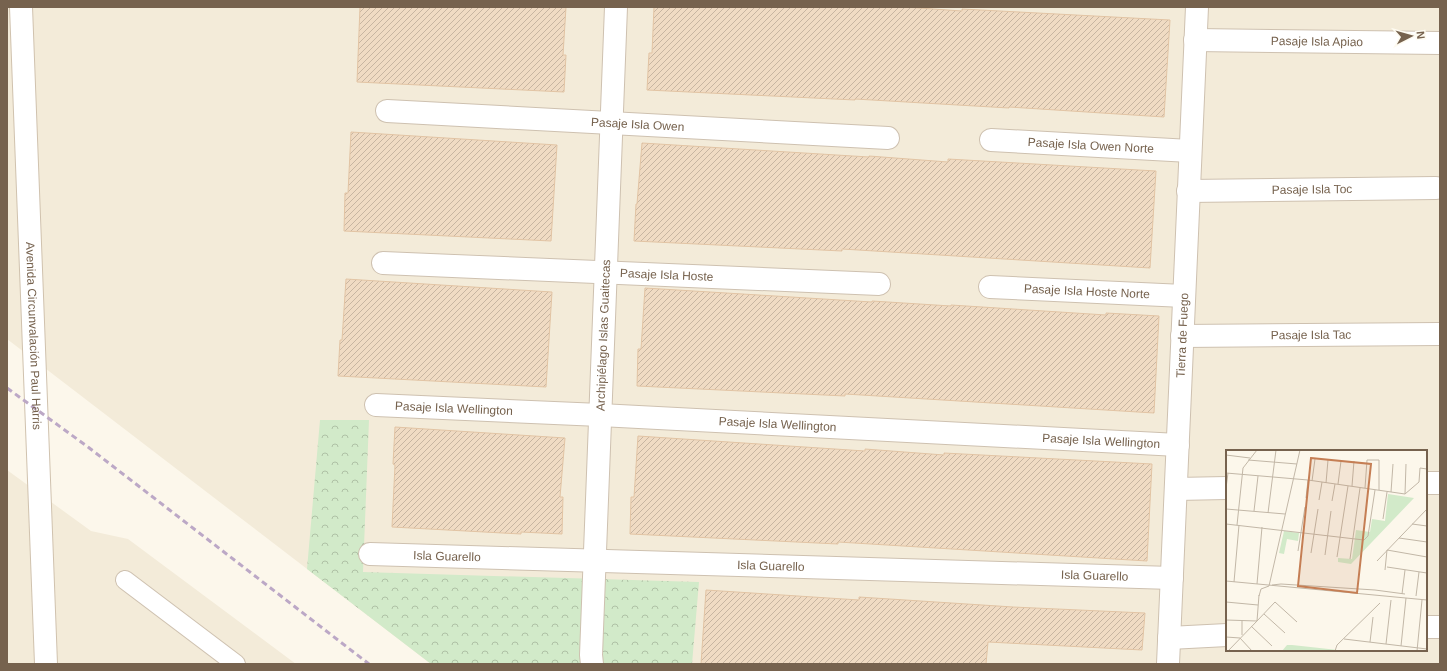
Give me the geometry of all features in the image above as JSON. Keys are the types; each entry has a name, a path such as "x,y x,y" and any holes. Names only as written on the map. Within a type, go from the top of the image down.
{"street":[{"name":"Avenida Circunvalación Paul Harris","path":"21,7 46,664"},
{"name":"Archipiélago Islas Guaitecas","path":"592,664 594,560 616,7"},
{"name":"Tierra de Fuego","path":"1168,664 1197,7"},
{"name":"Pasaje Isla Apiao","path":"1195,40 1440,43"},
{"name":"Pasaje Isla Owen","path":"387,111 888,138"},
{"name":"Pasaje Isla Owen Norte","path":"991,140 1190,152"},
{"name":"Pasaje Isla Toc","path":"1188,190 1436,188"},
{"name":"Pasaje Isla Hoste","path":"383,263 879,284"},
{"name":"Pasaje Isla Hoste Norte","path":"990,287 1184,296"},
{"name":"Pasaje Isla Tac","path":"1182,336 1440,334"},
{"name":"Pasaje Isla Wellington","path":"376,405 1178,445"},
{"path":"1427,483 1440,483"},
{"path":"1176,489 1226,488"},
{"name":"Isla Guarello","path":"370,554 1172,578"},
{"path":"1427,627 1440,627"},
{"path":"1169,638 1226,635"}],"lane":[{"path":"125,580 236,664"}],"shaded area":[{"path":"7,7 1440,7 1440,664 431,664 7,339"},
{"path":"7,470 91,531 128,539 296,664 7,664"}],"green space":[{"path":"320,420 369,420 363,572 699,582 692,664 431,664 307,569"}],"building":[{"path":"360,7 566,7 563,55 566,55 564,92 357,82"},
{"path":"654,7 905,7 962,11 962,9 1170,20 1164,117 1009,107 647,90 649,53 652,53"},
{"path":"351,132 557,145 551,241 344,231 345,193 348,193"},
{"path":"642,143 948,162 948,159 1156,171 1150,268 842,249 842,251 634,241"},
{"path":"346,279 552,292 546,387 338,376"},
{"path":"645,288 1106,315 1106,313 1159,316 1154,413 845,394 845,396 637,386 638,349 641,349"},
{"path":"395,427 565,438 560,497 563,497 562,534 521,532 521,534 392,527"},
{"path":"638,436 865,451 865,449 944,455 944,453 1152,464 1147,561 838,542 838,544 630,534 631,497 634,497"},
{"path":"706,590 859,600 859,597 1013,607 1145,613 1142,650 988,642 986,664 701,664"}],"railway":[{"path":"7,388 88,447 369,664"}]}
